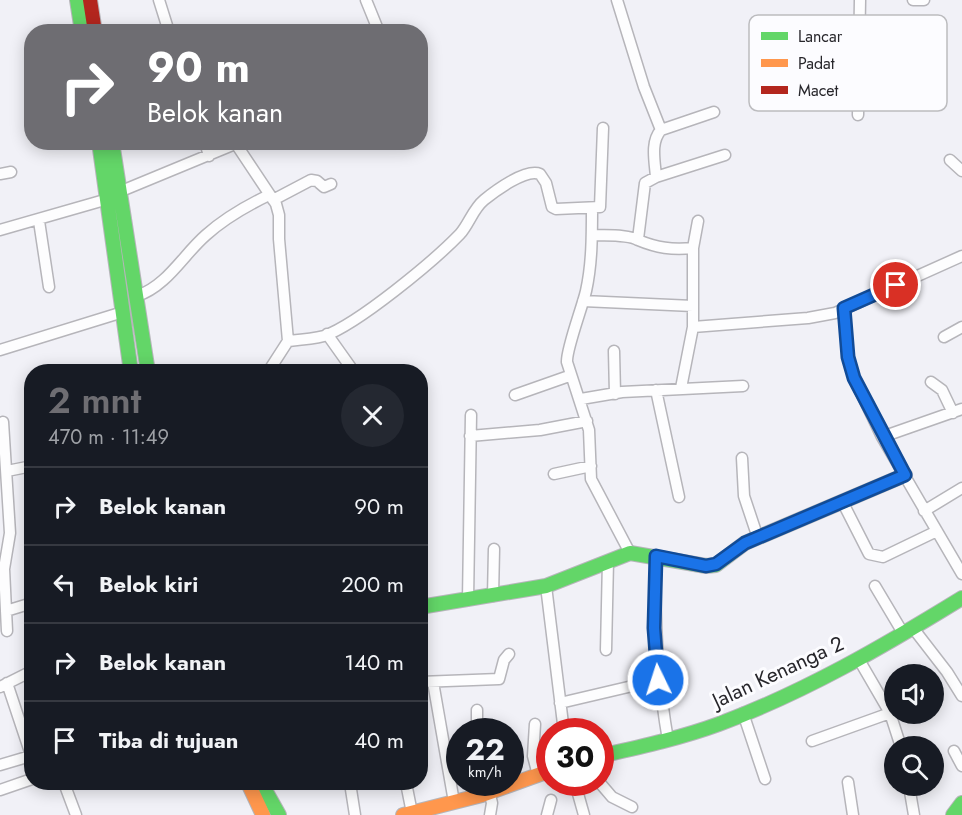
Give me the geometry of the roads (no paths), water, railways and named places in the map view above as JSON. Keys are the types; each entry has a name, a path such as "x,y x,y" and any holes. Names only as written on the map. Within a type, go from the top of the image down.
{"main road":[{"path":"77,0 81,24"},
{"path":"90,0 94,24"},
{"path":"101,150 137,296 147,364"},
{"path":"112,150 113,196 130,364"},
{"path":"428,606 546,586 630,553 699,565 716,564 741,545 905,475"},
{"name":"Jalan Kenanga 2","path":"614,753 668,740 743,713 858,658 962,598"},
{"path":"251,790 263,815"},
{"path":"265,790 279,815"},
{"path":"407,814 437,811 468,796"},
{"path":"953,815 962,803"}],"street":[{"path":"159,0 166,24"},
{"path":"366,0 376,24"},
{"path":"617,0 644,87 661,130"},
{"path":"860,0 860,15"},
{"path":"913,0 924,0"},
{"path":"858,111 858,115"},
{"path":"656,177 654,145 661,130 714,112"},
{"path":"288,341 327,334 389,295 459,235 478,205 516,180 536,172 546,183 552,207 598,208 602,204 603,128"},
{"path":"207,150 209,156"},
{"path":"0,230 39,221 113,196 222,150"},
{"path":"242,150 279,214 288,341 273,364"},
{"path":"638,239 643,186 656,177 725,155"},
{"path":"950,160 962,171"},
{"path":"137,296 155,288 204,236 227,218 311,180 317,181 324,187 331,184"},
{"path":"592,208 591,265 583,301 566,356 570,376 581,399 591,438 593,486 630,553"},
{"path":"39,221 49,287"},
{"path":"681,388 693,327 693,248 698,221"},
{"path":"592,235 638,239 647,245 660,248 693,248"},
{"path":"693,327 808,318 844,308 962,256"},
{"path":"583,301 693,306"},
{"path":"844,308 848,357 854,378 882,437 962,574"},
{"path":"0,350 123,312"},
{"path":"944,337 962,327"},
{"path":"327,334 348,364"},
{"path":"614,351 615,394"},
{"path":"515,395 570,376"},
{"path":"882,437 957,411 942,390 931,382"},
{"path":"581,399 656,390 743,386"},
{"path":"656,390 679,497"},
{"path":"468,600 471,415"},
{"path":"470,436 540,430 587,421"},
{"path":"3,422 10,536 4,565 7,631"},
{"path":"742,458 742,488 758,538"},
{"path":"554,474 591,466"},
{"path":"7,471 24,468"},
{"path":"924,511 962,488"},
{"path":"843,503 873,557 883,557 937,531"},
{"path":"493,596 495,549"},
{"path":"656,556 654,628 658,680 668,740"},
{"path":"606,650 608,561"},
{"path":"546,586 562,718"},
{"path":"875,586 908,631 947,672 962,696"},
{"path":"6,611 24,605"},
{"path":"428,682 499,679 504,660 509,654"},
{"path":"858,658 884,703"},
{"path":"24,675 4,685 24,737"},
{"path":"560,703 658,680"},
{"path":"433,682 454,802"},
{"path":"477,710 477,718"},
{"path":"743,713 765,779"},
{"path":"812,741 884,715"},
{"path":"536,724 533,756 536,761"},
{"path":"954,751 962,766"},
{"path":"0,765 24,758"},
{"path":"0,790 24,782"},
{"path":"848,782 852,815"},
{"path":"67,790 76,815"},
{"path":"351,790 355,815"},
{"path":"406,790 407,814"},
{"path":"489,796 490,815"},
{"path":"578,796 584,815"},
{"path":"611,796 632,807"},
{"path":"911,796 914,815"},
{"path":"547,815 551,800"}]}
